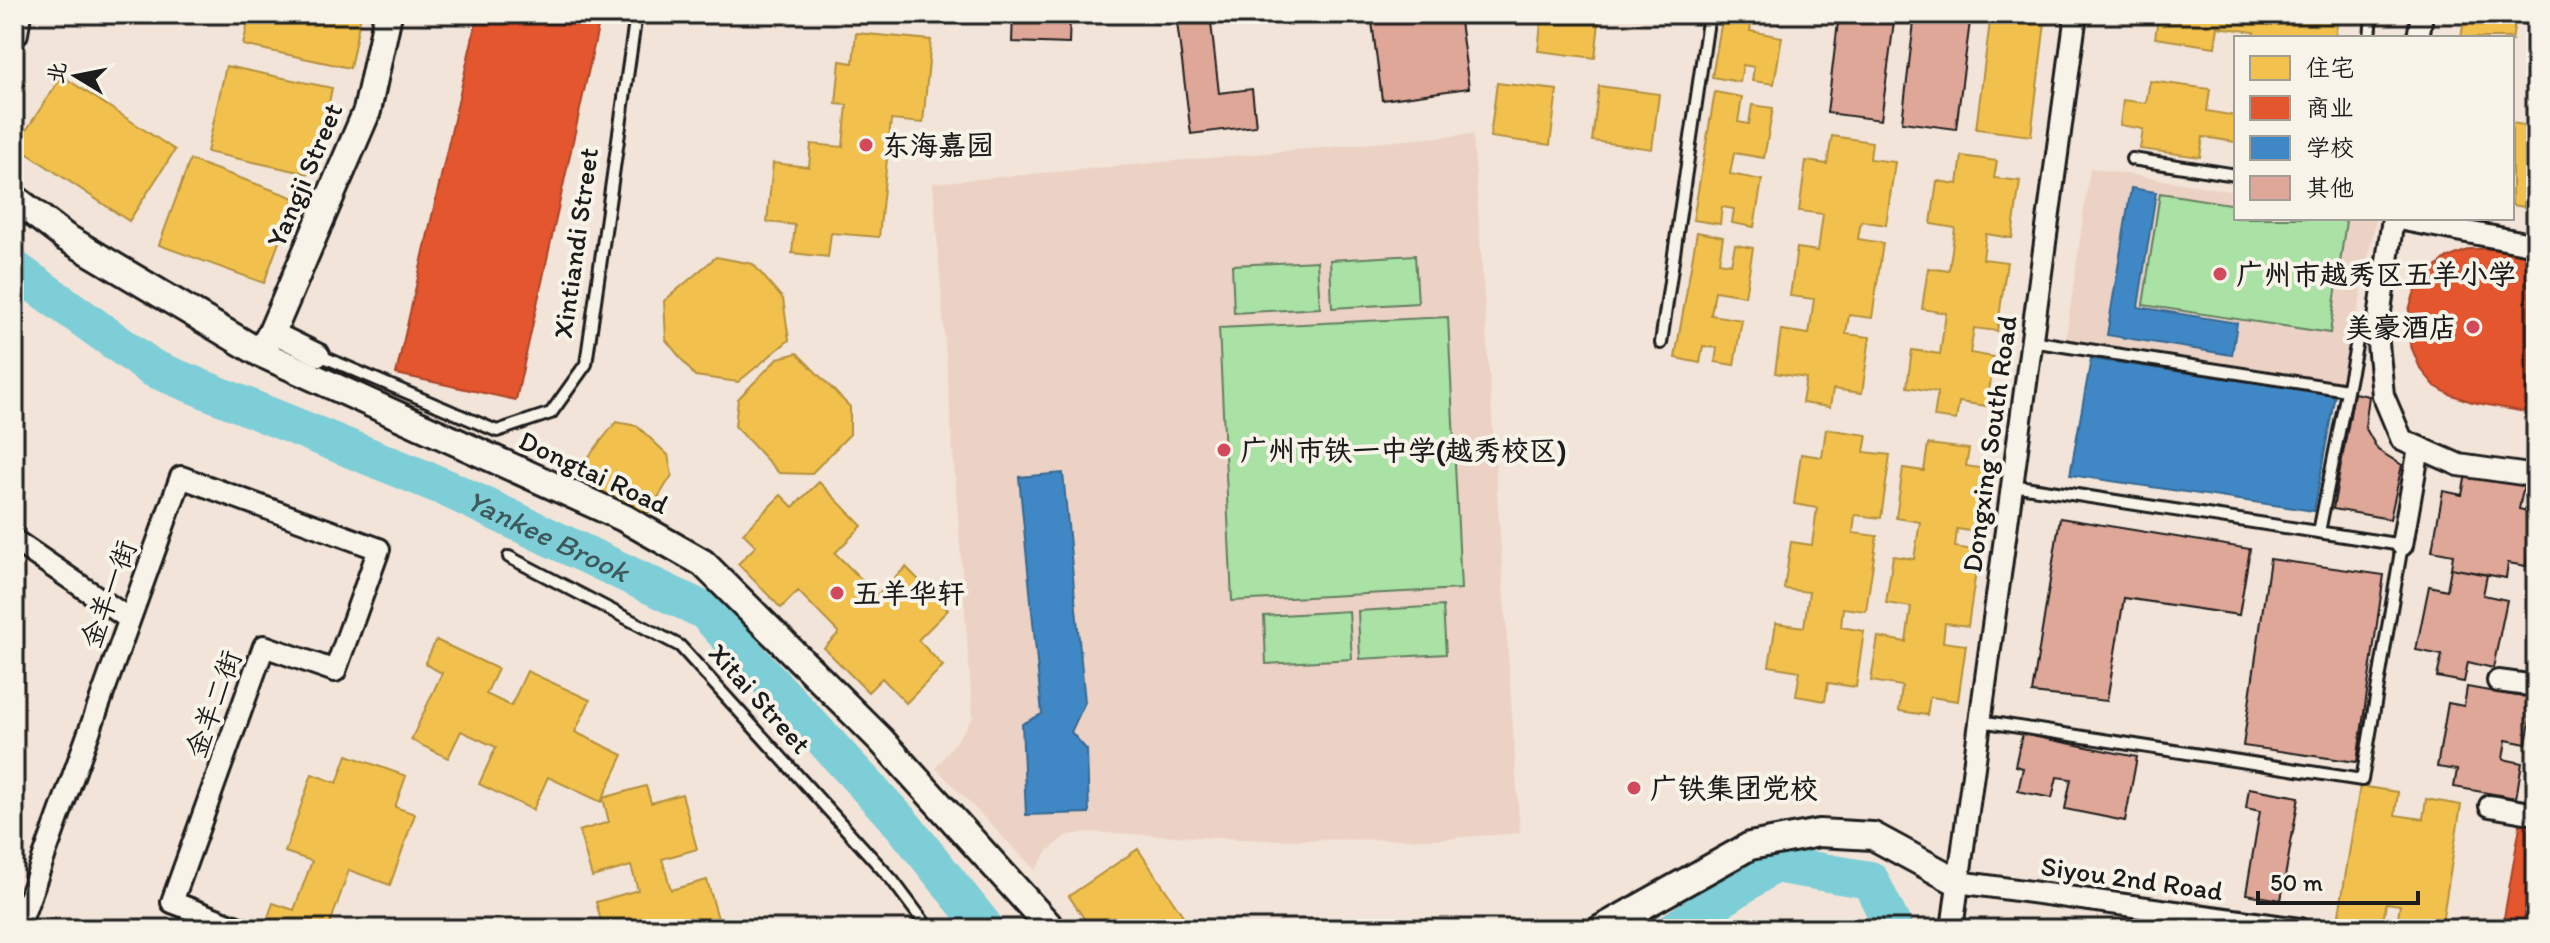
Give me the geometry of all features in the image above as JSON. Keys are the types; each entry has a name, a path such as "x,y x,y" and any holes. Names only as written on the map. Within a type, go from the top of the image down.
{"street":[{"path":"14,33 17,14"},
{"name":"Yangji Street","path":"266,343 367,111 388,14"},
{"name":"Dongxing South Road","path":"1952,929 2076,14"},
{"path":"2418,36 2422,14"},
{"name":"Dongtai Road","path":"14,198 65,237 266,343 624,518 703,563 880,739 1052,929"},
{"path":"2393,220 2377,333 2383,395 2402,440 2459,465 2536,476"},
{"path":"2404,220 2536,245"},
{"path":"266,343 319,355"},
{"path":"2402,545 2419,448"},
{"name":"金羊一街","path":"18,929 181,477 379,549"},
{"path":"14,540 129,619"},
{"name":"金羊二街","path":"242,929 172,902 238,717 264,646 335,671 379,549"},
{"path":"2498,681 2536,686"},
{"path":"2490,806 2536,814"},
{"path":"1601,929 1750,846 1819,833 1873,836 1958,882"},
{"name":"Siyou 2nd Road","path":"1958,882 2299,929"}],"lane":[{"name":"Xintiandi Street","path":"319,355 497,431 551,413 586,364 636,14"},
{"path":"1661,343 1709,14"},
{"path":"2370,36 2372,14"},
{"path":"2132,159 2234,175"},
{"path":"2319,532 2359,331 2377,333"},
{"path":"2031,341 2347,390"},
{"path":"1980,721 2362,780 2402,545 2012,485"},
{"name":"Xitai Street","path":"509,557 680,646 893,881 929,929"}],"shaded area":[{"name":"广州市铁一中学(越秀校区)","path":"1473,134 1520,833 1438,839 1265,840 1087,832 1066,836 1048,851 1035,870 936,768 973,718 933,183"},
{"name":"广州市越秀区五羊小学","path":"2090,168 2234,192 2234,220 2376,220 2344,382 2066,338"}],"green space":[{"path":"2160,193 2234,205 2234,220 2346,221 2330,333 2143,305"},
{"path":"1415,255 1418,303 1332,308 1330,260"},
{"path":"1317,261 1320,308 1234,313 1232,265"},
{"path":"1448,317 1461,589 1232,601 1219,328"},
{"path":"1443,606 1446,654 1360,659 1358,611"},
{"path":"1349,611 1352,659 1266,664 1264,616"}],"building: 住宅":[{"path":"250,14 361,14 350,68 243,45"},
{"path":"501,14 545,14 578,20 567,83 491,70"},
{"path":"1542,14 1600,14 1595,58 1538,51"},
{"path":"1723,14 1753,14 1750,31 1782,37 1774,84 1752,81 1754,67 1743,65 1740,82 1712,77"},
{"path":"1991,14 2046,14 2031,136 1976,129"},
{"path":"2318,14 2338,17 2335,36 2253,36 2254,32 2218,27 2215,47 2155,38 2158,18 2135,15"},
{"path":"2465,14 2516,14 2513,36 2461,36"},
{"name":"东海嘉园","path":"856,33 931,40 923,123 891,120 879,237 831,233 828,257 792,253 795,225 767,222 773,163 809,167 811,144 843,147 847,105 836,104 840,61 853,63"},
{"path":"226,66 332,88 314,175 207,152"},
{"path":"62,76 175,150 129,221 16,146"},
{"path":"2150,81 2210,89 2207,111 2234,116 2234,142 2203,137 2200,157 2140,149 2143,129 2120,125 2123,100 2146,103"},
{"path":"1497,83 1557,90 1550,145 1490,137"},
{"path":"1599,86 1659,94 1652,149 1592,141"},
{"path":"1715,92 1742,97 1738,122 1749,124 1752,105 1773,108 1764,158 1734,153 1730,174 1762,180 1754,227 1732,223 1734,209 1722,207 1720,224 1693,220"},
{"path":"467,118 558,138 504,379 413,359"},
{"path":"2514,123 2536,127 2524,207 2514,205"},
{"path":"1832,136 1872,142 1870,159 1895,162 1886,225 1861,221 1858,239 1883,243 1872,318 1849,315 1846,334 1870,337 1862,393 1833,389 1830,407 1802,403 1806,378 1775,373 1781,330 1809,334 1814,299 1790,296 1797,248 1818,251 1823,214 1799,211 1806,161 1827,164"},
{"path":"1962,156 1997,161 1994,178 2020,181 2012,238 1986,234 1983,259 2007,262 1997,331 1974,328 1970,353 1994,357 1987,406 1959,402 1956,420 1934,417 1938,392 1907,387 1912,350 1940,354 1946,313 1922,309 1928,268 1949,271 1955,228 1931,224 1937,181 1958,184"},
{"path":"190,160 295,198 264,283 159,245"},
{"path":"1697,232 1723,237 1719,262 1731,264 1735,245 1753,248 1745,296 1715,291 1711,315 1742,320 1734,365 1715,362 1717,348 1703,346 1700,363 1675,358"},
{"path":"716,257 753,264 783,299 789,340 738,382 695,376 666,340 664,301"},
{"path":"797,353 850,407 850,434 811,474 779,473 735,426 738,399 778,358"},
{"path":"616,422 637,426 668,455 672,475 649,512 629,514 587,480 586,460"},
{"path":"1826,429 1867,435 1864,452 1890,455 1881,518 1855,515 1853,533 1877,536 1866,611 1843,608 1841,627 1864,631 1856,687 1828,683 1825,701 1796,696 1800,671 1769,666 1776,623 1804,627 1809,592 1784,589 1791,542 1812,545 1817,508 1794,504 1801,454 1822,457"},
{"path":"1928,444 1969,449 1966,466 1992,470 1983,533 1957,529 1955,547 1979,551 1968,626 1945,623 1943,642 1966,645 1958,701 1930,697 1927,715 1899,711 1902,686 1871,681 1878,637 1906,642 1911,607 1886,603 1893,556 1914,559 1920,522 1896,518 1903,468 1924,471"},
{"name":"五羊华轩","path":"819,482 862,526 835,553 877,595 906,567 948,610 918,640 943,666 906,703 882,678 868,692 824,648 839,633 798,591 781,608 738,564 756,546 743,533 781,495 793,507"},
{"path":"436,640 498,669 486,694 511,706 527,671 590,700 575,732 623,755 601,802 548,777 533,810 479,784 496,747 461,731 448,758 411,740 442,673 425,664"},
{"path":"347,755 406,776 395,807 415,814 390,885 349,870 330,924 345,929 264,929 273,903 294,910 312,861 285,852 312,774 337,783"},
{"path":"646,786 651,803 682,794 697,849 662,859 671,890 707,880 721,929 603,929 596,902 638,890 631,866 592,877 579,831 609,822 603,798"},
{"path":"2360,786 2398,792 2395,815 2423,819 2426,799 2461,805 2441,929 2396,929 2400,905 2386,903 2383,922 2339,915"},
{"path":"2531,835 2536,836 2536,929 2515,929"},
{"path":"1138,849 1192,929 1091,929 1069,896"}],"building: 商业":[{"path":"478,14 601,14 516,400 396,374"},
{"name":"美豪酒店","path":"2470,249 2536,255 2536,414 2472,402 2449,394 2435,386 2420,368 2410,344 2409,310 2414,294 2426,276 2447,258"},
{"path":"2521,820 2536,823 2536,929 2502,929"}],"building: 学校":[{"path":"2131,188 2156,192 2138,307 2237,323 2232,355 2107,335"},
{"path":"2091,359 2335,394 2314,511 2070,475"},
{"path":"1063,473 1085,702 1071,732 1087,750 1089,813 1026,815 1022,724 1042,714 1019,477"}],"building: 其他":[{"path":"1013,14 1070,14 1069,44 1012,42"},
{"path":"1176,14 1210,14 1219,93 1252,89 1256,126 1191,134"},
{"path":"1371,14 1459,14 1469,88 1382,100"},
{"path":"1839,14 1895,14 1881,120 1827,113"},
{"path":"1915,14 1971,14 1956,129 1902,122"},
{"path":"2354,393 2369,396 2365,427 2378,450 2402,465 2390,519 2333,509"},
{"path":"2466,474 2524,485 2519,509 2536,513 2526,566 2508,563 2506,578 2451,568 2453,555 2432,551 2443,491 2462,495"},
{"path":"2060,518 2250,549 2239,615 2124,598 2107,701 2032,693"},
{"path":"2270,559 2384,575 2357,762 2243,746"},
{"path":"2451,568 2487,575 2483,595 2507,600 2493,668 2468,662 2464,682 2437,677 2442,655 2416,650 2429,586 2447,590"},
{"path":"2467,687 2534,699 2526,744 2506,740 2503,759 2522,763 2516,798 2454,787 2457,770 2437,767 2448,703 2464,706"},
{"path":"2022,734 2137,757 2125,821 2065,809 2071,779 2057,777 2052,798 2018,791 2023,768 2015,766"},
{"path":"2249,788 2299,797 2281,900 2246,894 2260,811 2246,808"},
{"path":"2038,921 2073,927 2073,929 2037,929"}],"waterway":[{"name":"Yankee Brook","path":"14,269 152,368 444,487 705,611 902,824 986,929"},
{"name":"Yankee Brook","path":"1676,929 1774,864 1870,880 1894,929"}],"place":[{"name":"东海嘉园","path":"866,145"},
{"name":"广州市越秀区五羊小学","path":"2220,274"},
{"name":"美豪酒店","path":"2473,327"},
{"name":"广州市铁一中学(越秀校区)","path":"1224,450"},
{"name":"五羊华轩","path":"837,593"},
{"name":"广铁集团党校","path":"1634,788"}]}
